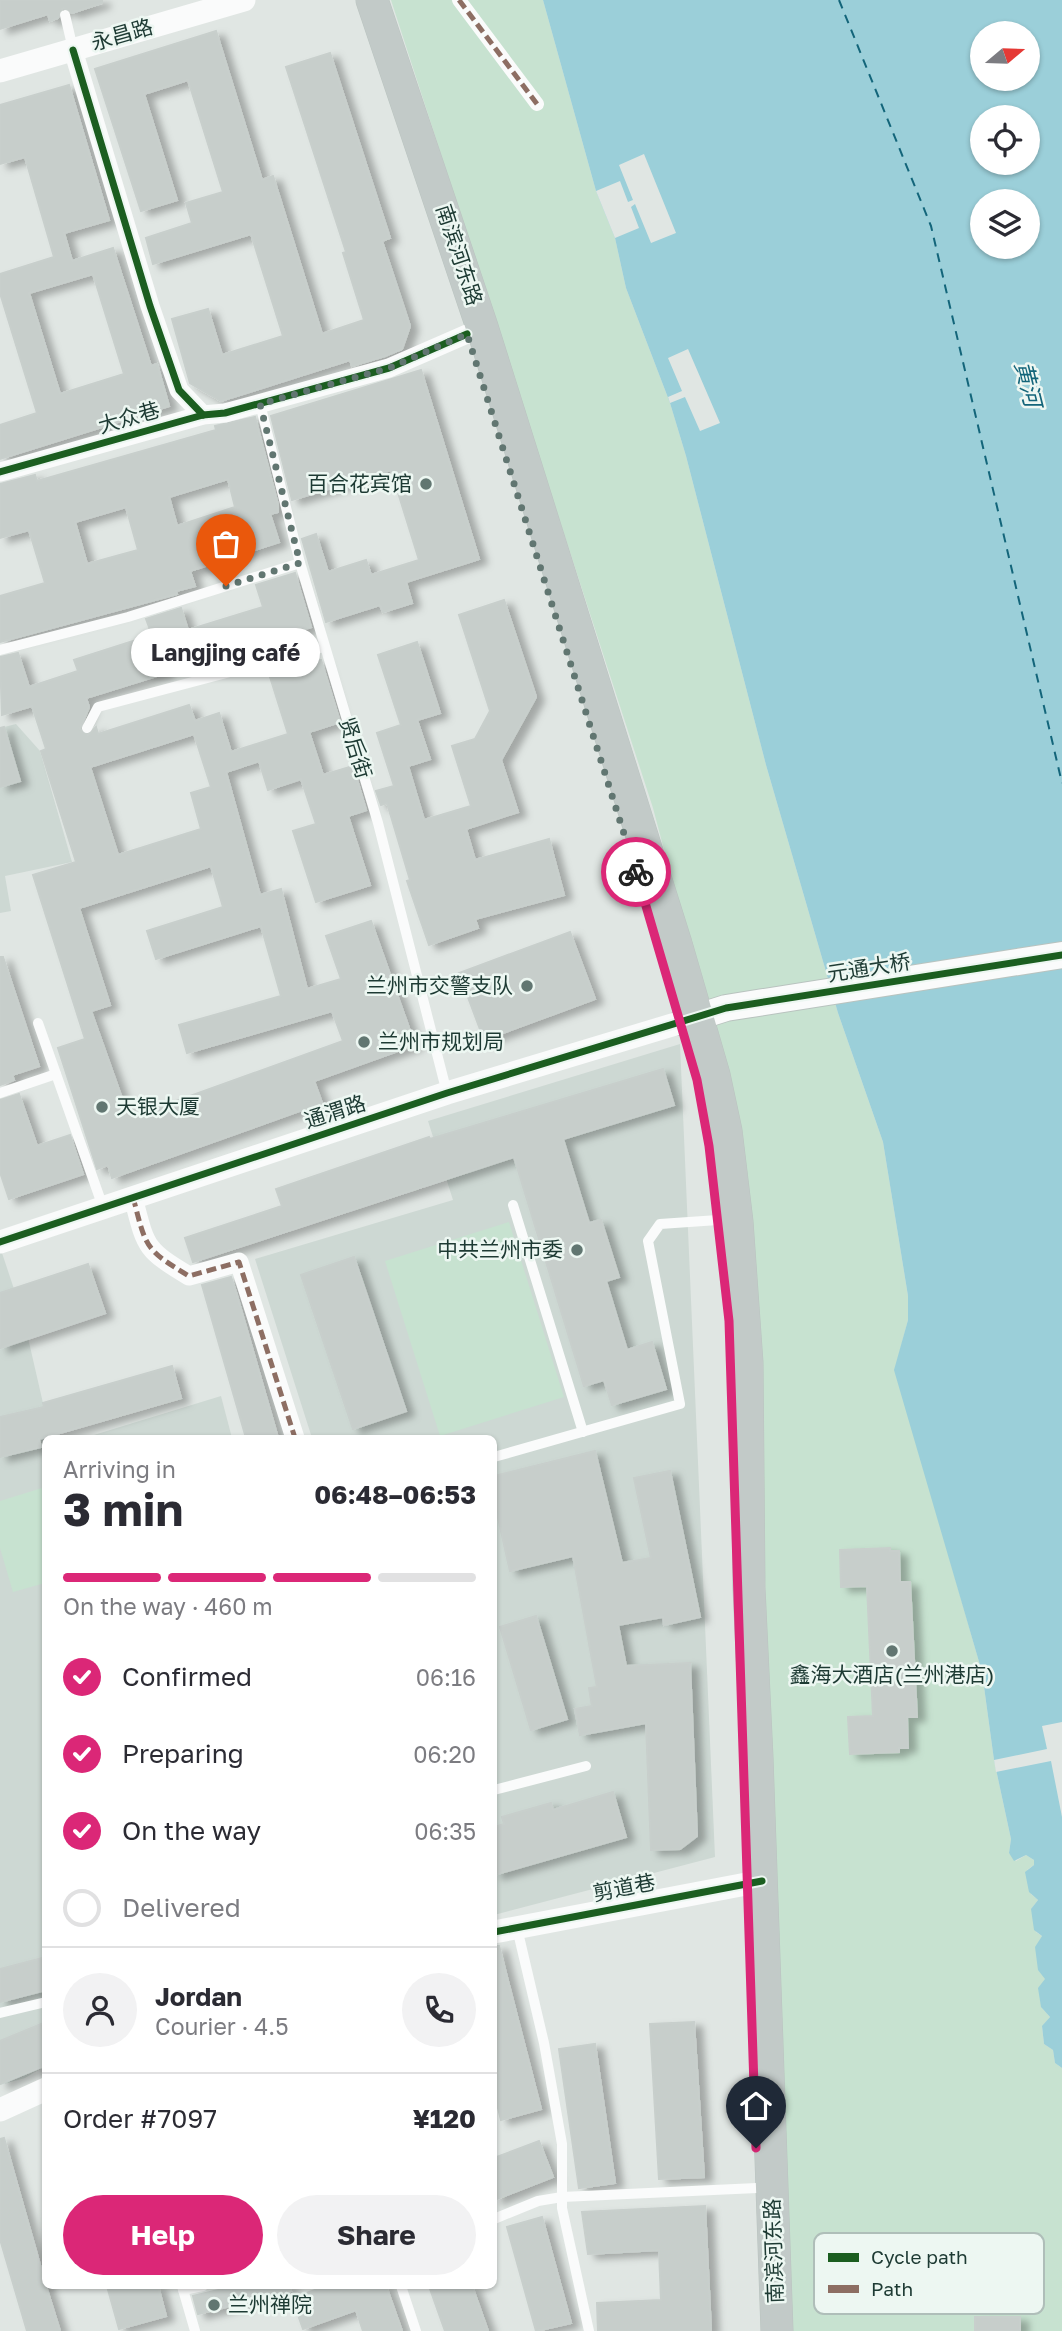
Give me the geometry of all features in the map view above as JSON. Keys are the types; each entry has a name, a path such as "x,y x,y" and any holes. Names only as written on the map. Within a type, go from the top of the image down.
{"highway":[{"name":"南滨河东路","path":"355,0 702,1016 709,1146 729,1321 776,2331"},
{"name":"南滨河东路","path":"372,0 482,327 702,1016 723,1120 737,1222 747,1363 758,2331"}],"main road":[{"name":"元通大桥","path":"702,1016 1062,955"}],"street":[{"name":"永昌路","path":"0,71 244,0"},
{"path":"459,0 537,104"},
{"path":"73,50 150,306 179,390 203,415"},
{"name":"大众巷","path":"0,472 203,415 260,404 389,368 467,334"},
{"name":"通渭路","path":"0,1242 447,1093 702,1016"},
{"path":"133,1198 144,1243 155,1255 189,1276 239,1262 294,1435"},
{"name":"剪道巷","path":"497,1931 754,1882"},
{"path":"0,2110 42,2091"}],"lane":[{"path":"65,15 73,50"},
{"name":"贤后街","path":"260,404 300,563 378,823 447,1093"},
{"path":"0,650 128,617 300,563"},
{"path":"87,728 98,707 324,647"},
{"path":"38,1023 103,1208"},
{"path":"0,1093 56,1074"},
{"path":"513,1205 583,1432"},
{"path":"497,1456 680,1404 648,1241 660,1224 718,1220"},
{"path":"497,1789 586,1766"},
{"path":"517,1927 544,2043 559,2132 562,2197 589,2331"},
{"path":"0,2013 42,2003"},
{"path":"497,2217 538,2201 562,2197 757,2188"},
{"path":"183,2289 195,2331"},
{"path":"402,2289 416,2331"}],"shaded area":[{"path":"16,724 40,751 72,862 5,876 11,911 0,913 0,728"},
{"path":"680,1044 715,1857 497,1914 497,1435 311,1435 255,1259 453,1200 428,1121"},
{"path":"0,1247 23,1316 50,1435 42,1435 42,2068 25,2078 0,2085"},
{"path":"221,1396 231,1435 94,1435"}],"green space":[{"path":"391,0 543,0 596,191 615,238 626,288 670,403 686,456 766,765 838,1013 883,1142 908,1296 908,1320 895,1369 982,1672 994,1760 1011,1839 1009,1853 1016,1861 1026,1855 1034,1860 1034,1865 1027,1870 1031,1894 1038,1900 1032,1908 1036,1932 1042,1936 1037,1945 1045,1979 1042,2008 1050,2017 1042,2027 1044,2044 1053,2050 1055,2063 1062,2068 1062,2331 789,2331 756,1295 702,993 653,808"},
{"path":"509,1222 564,1397 440,1435 385,1261"},
{"path":"42,1488 42,1584 13,1592 0,1548 0,1501"}],"water":[{"name":"黄河","path":"543,0 1062,0 1062,2068 1055,2063 1053,2050 1044,2044 1042,2026 1050,2017 1041,2007 1038,1988 1045,1979 1038,1970 1035,1947 1042,1936 1034,1930 1031,1909 1038,1900 1029,1892 1025,1872 1034,1865 1034,1860 1026,1855 1014,1861 1009,1853 1011,1839 994,1760 982,1672 894,1370 908,1320 908,1296 883,1142 838,1013 766,765 686,456 670,403 626,288 615,238 596,191"}],"pier":[{"path":"644,154 676,233 651,243 635,204 631,207 639,228 615,238 596,191 620,181 628,202 633,200 619,165"},
{"path":"688,349 720,423 700,431 685,397 670,403 668,397 682,391 668,358"},
{"path":"1062,1722 1062,1817 1051,1761 996,1772 994,1760 1047,1749 1042,1726"}],"building":[{"path":"0,0 102,0 102,3 72,13 63,8 58,18 50,21 48,14 0,29"},
{"path":"216,31 262,180 273,176 322,334 364,320 343,253 346,252 286,67 330,53 390,238 382,241 410,326 402,349 385,356 352,366 350,360 221,401 190,383 172,319 208,309 222,355 283,336 251,234 153,264 146,238 192,223 186,203 223,192 188,80 144,94 177,200 141,211 95,69"},
{"path":"69,85 109,220 64,233 72,261 113,248 151,366 157,364 169,406 0,459 0,425 37,413 0,293 0,274 54,257 25,157 0,164 0,105","holes":["93,274 124,374 60,394 29,293"]},
{"name":"百合花宾馆","path":"421,370 479,559 406,582 412,603 383,612 380,605 326,622 302,539 316,534 328,572 366,560 371,575 419,560 391,470 292,500 271,416"},
{"path":"255,417 278,505 278,512 270,514 279,542 190,571 195,586 176,591 177,594 0,642 0,596 45,583 29,530 0,538 0,484 35,475 37,481 216,430 215,426","holes":["228,479 235,507 177,526 169,497","126,507 138,550 87,564 75,522"]},
{"path":"295,573 311,627 196,665 190,646 160,656 166,673 86,698 89,707 80,729 88,735 96,727 98,734 189,705 195,721 219,713 231,752 288,734 270,677 321,660 340,722 309,732 323,775 353,766 366,810 348,816 370,885 316,902 293,831 316,824 301,779 268,790 259,761 226,772 260,895 281,889 307,989 341,979 326,936 371,921 415,1045 314,1081 322,1103 112,1178 108,1165 97,1169 58,1048 85,1039 33,875 76,862 41,751 46,749 32,706 2,715 0,657 18,653 29,687 78,671 74,660 152,635 146,619 181,608 188,630 263,607 256,585","holes":["194,734 211,787 191,793 201,829 118,855 90,767","211,866 223,907 147,931 156,959 261,926 281,996 179,1025 187,1053 332,1011 343,1041 129,1118 91,1011 110,1005 79,908"]},
{"path":"504,600 536,697 501,760 518,812 466,829 475,860 549,839 564,895 475,919 478,928 429,945 407,881 410,880 387,803 381,805 376,791 394,786 377,733 401,725 378,655 417,642 440,713 417,720 430,759 408,766 424,820 471,806 452,746 475,739 490,711 459,615"},
{"path":"4,727 20,781 0,787 0,728"},
{"name":"兰州市交警支队","path":"570,932 595,999 484,1040 459,973"},
{"path":"0,957 3,957 39,1066 12,1075 14,1080 0,1085"},
{"name":"中共兰州市委","path":"663,1069 674,1105 563,1139 589,1223 601,1220 619,1277 606,1281 627,1350 652,1342 666,1389 612,1405 604,1380 584,1386 514,1157 193,1262 185,1238 282,1206 276,1189 429,1137 430,1139"},
{"path":"19,1094 37,1146 70,1135 83,1174 9,1199 0,1172 0,1100"},
{"path":"354,1257 406,1411 353,1429 301,1275"},
{"path":"88,1264 105,1313 0,1348 0,1293"},
{"path":"231,1277 277,1435 245,1435 202,1285"},
{"path":"172,1366 181,1398 53,1435 42,1435 39,1439 41,1447 0,1457 0,1417 44,1407 43,1403"},
{"path":"595,1451 622,1563 651,1558 634,1478 670,1471 700,1617 664,1625 663,1617 618,1625 626,1666 690,1663 697,1836 680,1849 651,1850 646,1723 580,1735 575,1709 592,1706 589,1688 597,1687 573,1556 510,1571 497,1513 497,1475"},
{"name":"鑫海大酒店(兰州港店)","path":"890,1548 890,1551 899,1551 900,1582 910,1582 917,1717 907,1717 908,1748 899,1748 899,1752 850,1754 848,1717 873,1716 867,1586 841,1587 840,1550"},
{"path":"536,1616 567,1719 531,1730 500,1627"},
{"path":"613,1792 626,1837 497,1874 497,1826 504,1824 502,1817 551,1803 553,1810"},
{"path":"497,1946 541,2109 501,2120 497,2104"},
{"path":"42,1958 42,1991 0,2002 0,1969"},
{"path":"694,2022 704,2177 659,2179 650,2024"},
{"path":"42,2024 42,2067 0,2084 0,2041"},
{"path":"595,2044 615,2183 579,2188 559,2049"},
{"path":"4,2138 42,2272 42,2289 47,2289 60,2331 27,2331 0,2239 0,2139"},
{"path":"539,2141 553,2177 497,2199 497,2157"},
{"path":"705,2206 711,2331 598,2331 597,2303 661,2300 659,2250 588,2254 582,2212"},
{"path":"542,2217 571,2323 536,2331 507,2227"},
{"path":"108,2289 159,2289 166,2316 119,2329"},
{"name":"兰州禅院","path":"222,2289 291,2291 198,2314 193,2296"},
{"path":"318,2289 387,2289 402,2331 363,2331 356,2310 303,2329 292,2298"},
{"path":"430,2289 473,2289 488,2331 445,2331"},
{"path":"975,2317 1020,2317 1020,2331 975,2331"}],"ferry route":[{"path":"839,0 931,226 1062,783"}],"marked path":[{"path":"459,0 537,104"},
{"path":"133,1197 149,1245 163,1259 189,1276 239,1262 294,1435"}],"cycle path":[{"path":"73,50 150,306 179,390 203,415"},
{"path":"0,472 203,415 225,413 389,368 467,334"},
{"path":"0,1242 447,1093 726,1008 1062,955"},
{"path":"497,1931 762,1881"}],"way so far":[{"path":"226,586 300,563 260,404 389,368 467,334 636,872"}],"place":[{"name":"百合花宾馆","path":"426,484"},
{"name":"Langjing café","path":"226,586"},
{"name":"兰州市交警支队","path":"527,986"},
{"name":"兰州市规划局","path":"364,1042"},
{"name":"天银大厦","path":"102,1107"},
{"name":"中共兰州市委","path":"577,1250"},
{"name":"鑫海大酒店(兰州港店)","path":"892,1651"},
{"name":"兰州禅院","path":"214,2305"}],"route":[{"path":"636,872 697,1080 709,1146 729,1321 735,1589 756,2148"}]}
